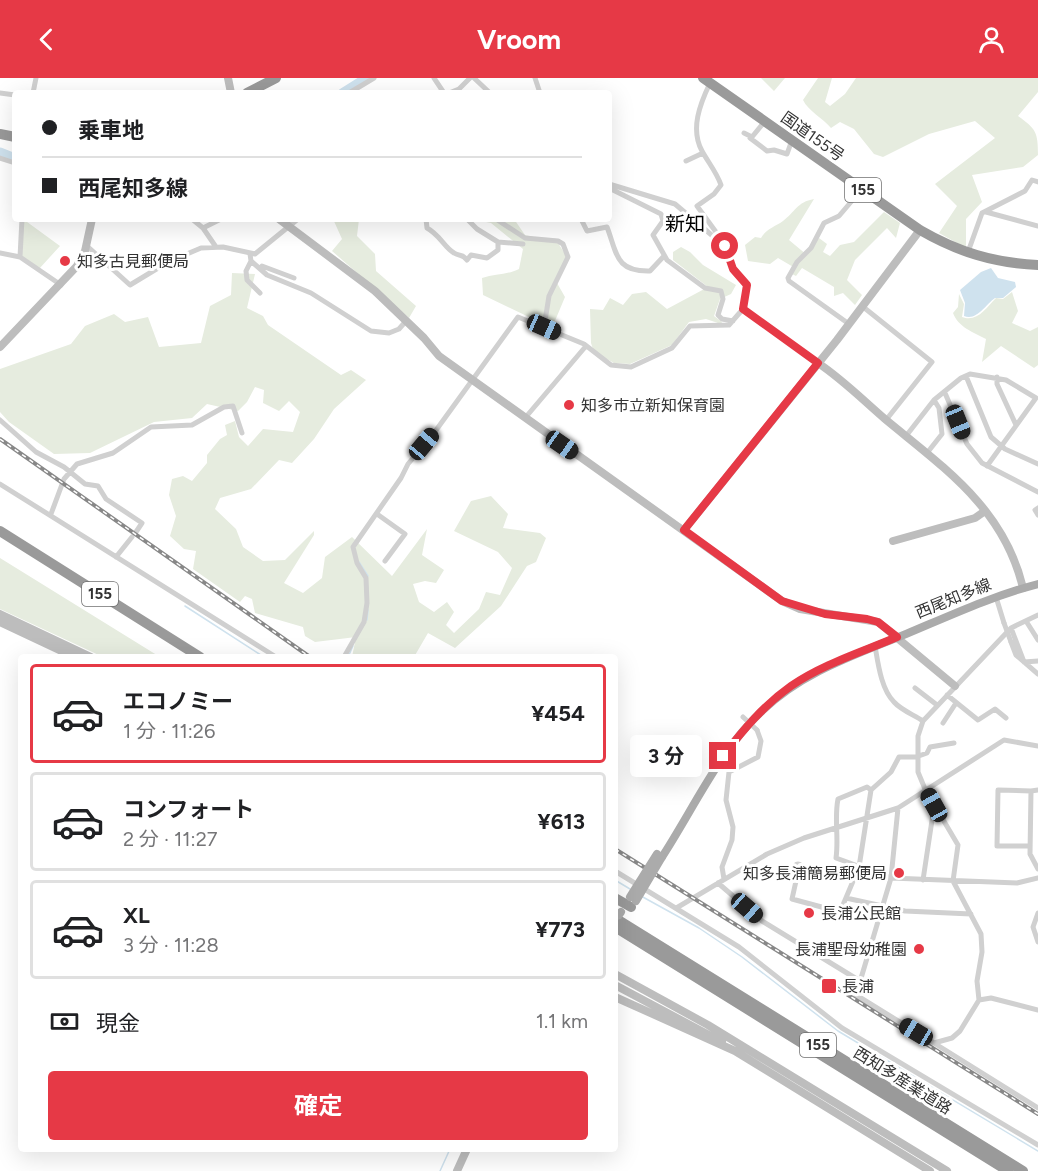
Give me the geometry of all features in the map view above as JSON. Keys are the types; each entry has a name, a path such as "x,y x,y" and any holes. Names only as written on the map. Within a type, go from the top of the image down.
{"highway":[{"path":"264,82 276,78"},
{"name":"国道155号","path":"707,80 920,230 949,247 967,254 1003,262 1038,265"},
{"name":"155","path":"0,531 196,654"},
{"name":"155","path":"0,539 182,654"},
{"name":"西知多産業道路","path":"623,914 1008,1171"},
{"name":"西知多産業道路","path":"623,914 1023,1171"}],"main road":[{"name":"西尾知多線","path":"623,914 723,756 761,711 792,686 836,662 996,597 1038,584"}],"street":[{"path":"354,90 374,78"},
{"path":"434,78 444,90"},
{"path":"461,90 472,78 486,90"},
{"path":"346,654 364,622 367,603 366,578 357,563 353,547 408,464 518,317 586,346 611,365 631,368 642,360 672,348 690,326 724,326 733,321 743,309 747,285 733,269 725,246 698,206 721,185 703,153 697,119 707,80"},
{"path":"750,138 765,121"},
{"path":"744,133 767,152 774,150 787,154 792,140"},
{"path":"686,161 703,153"},
{"path":"967,254 982,213 1024,191 1032,180 1038,182"},
{"path":"612,187 675,204 725,246"},
{"path":"612,188 661,214 663,221 653,235 664,256 705,288 721,291 723,299 718,315 722,319 733,321"},
{"path":"849,324 788,278 797,262 811,248 824,223 839,216 862,189"},
{"path":"986,212 1038,226"},
{"path":"20,257 22,222"},
{"path":"0,347 77,266 87,246 91,222"},
{"path":"196,222 203,228 216,247"},
{"path":"203,228 215,222"},
{"path":"283,222 361,279 439,356 782,601 825,614 878,622 955,686"},
{"path":"260,293 247,280 246,271 251,256 295,222"},
{"path":"426,222 427,228 442,238 452,251 463,255 466,260 471,255 487,258 498,250 498,242"},
{"path":"471,222 477,229 498,242 523,244"},
{"path":"501,222 525,238 558,241 566,248 568,257 549,296 544,327"},
{"path":"582,222 587,231 607,227 616,257 630,269 650,271 664,256"},
{"path":"684,530 849,324 920,230"},
{"path":"87,246 130,285 168,262 201,248 216,247 251,256 262,267 294,278"},
{"path":"0,253 20,257 61,285"},
{"path":"251,256 267,275 311,293 371,332 389,333 399,329 406,321"},
{"path":"862,305 932,362 886,420"},
{"path":"743,309 818,363 956,477 998,526 1012,554 1023,588"},
{"path":"525,418 586,346"},
{"path":"906,436 934,400 966,376 976,374 997,377 1036,398 987,466"},
{"path":"966,376 991,438 1000,446 1038,464"},
{"path":"997,377 997,384 1016,425"},
{"path":"945,393 967,444 987,466 1038,492"},
{"path":"927,453 942,434 939,408 934,400"},
{"path":"51,514 60,487 77,465 85,460 115,452 151,427 198,423 224,407 234,406 242,433"},
{"path":"0,420 36,453 70,472 85,484 99,486 106,499 142,524 116,557"},
{"path":"0,484 271,654"},
{"path":"1038,508 1035,510 1038,515"},
{"path":"893,541 975,518 985,511"},
{"path":"377,514 405,534 385,561"},
{"path":"996,597 1016,655 1038,674"},
{"path":"0,614 85,654"},
{"path":"934,1043 952,1038 979,1000 977,981 982,952 981,934 953,881 958,845 924,789 916,757 918,736 923,721 1011,628 1038,615"},
{"path":"1026,621 1038,640"},
{"path":"0,622 68,654"},
{"path":"1011,628 1024,662"},
{"path":"875,646 879,669 890,698 923,721"},
{"path":"1024,662 1038,661"},
{"path":"915,688 937,705"},
{"path":"947,695 978,720 995,709 1006,718"},
{"path":"943,723 956,703"},
{"path":"724,879 722,867 732,840 733,826 726,800 729,772 758,757 761,741 757,730 741,715"},
{"path":"678,907 767,854 839,826 898,808 924,789 1004,740 1038,746"},
{"path":"798,872 792,898 840,912 858,867 871,790 891,772 899,757 916,757 927,753 930,747 954,743"},
{"path":"871,790 867,787 838,799 835,816 839,826 836,858 891,878 1017,883 1038,878"},
{"path":"1030,846 997,846 998,790 1035,790 1030,854 1038,868"},
{"path":"923,880 934,805"},
{"path":"898,808 891,878 856,995 1038,1108"},
{"path":"1030,831 1038,831"},
{"path":"618,873 678,907 739,947 842,1028 1038,1144"},
{"path":"718,883 762,921 860,981"},
{"path":"846,897 882,907 971,914"},
{"path":"1038,913 1033,927 1038,942"},
{"path":"618,976 947,1171"},
{"path":"618,985 736,1047 930,1171"},
{"path":"618,998 736,1047"},
{"path":"979,1000 991,998 1038,1010"},
{"path":"457,1171 466,1152"}],"shaded area":[{"path":"761,78 785,78 774,91"},
{"path":"818,78 832,78 825,102 830,106 845,94 856,78 1038,78 1038,92 1018,116 1035,132 1038,155 1023,167 972,175 982,202 966,219 966,248 939,233 957,206 935,184 995,138 975,121 929,134 883,157 874,154 854,129 840,122 831,128 805,104 803,100"},
{"path":"814,199 789,240 807,255 819,238 827,244 823,252 830,256 840,245 854,242 884,212 900,223 896,238 887,228 855,260 847,280 862,295 855,305 843,293 834,296 834,287 802,268 796,276 792,274 795,268 778,258 770,264 748,261 745,245 755,237 761,238 800,205"},
{"path":"23,222 27,222 60,246 39,269 20,257"},
{"path":"334,222 359,222 357,236 375,254 376,271 416,306 409,318 332,251 342,239"},
{"path":"486,222 516,222 525,235 558,243 567,257 557,283 565,297 552,328 483,295 482,278 519,269 523,249 491,223"},
{"path":"681,247 690,252 703,265 736,285 731,294 720,299 714,316 722,322 721,324 706,319 689,322 672,345 630,364 614,363 594,352 591,343 590,309 603,310 610,298 623,305 632,294 646,292 667,309 708,287 673,260 673,252"},
{"path":"232,273 255,274 247,308 263,316 268,325 341,375 351,370 366,380 334,409 314,439 292,463 279,460 251,489 220,498 215,509 236,529 243,547 263,561 285,560 314,531 314,535 284,583 303,593 322,578 325,557 352,537 392,576 427,529 422,555 444,570 436,583 425,581 413,584 419,602 434,612 447,602 454,612 446,625 454,633 479,609 486,592 500,595 512,568 498,552 454,531 471,501 491,496 508,514 503,528 540,533 546,538 536,562 527,566 501,606 455,648 428,633 416,654 353,654 356,637 315,642 305,636 303,627 255,613 252,599 245,596 240,602 193,569 196,551 184,549 170,536 176,516 169,495 172,479 183,476 192,481 207,463 207,455 220,439 227,435 225,425 235,421 239,437 248,446 263,429 293,432 300,412 289,401 279,411 263,403 264,390 255,387 247,402 238,411 207,404 192,418 154,422 90,453 54,454 9,422 0,412 0,369 71,344 85,326 114,314 125,322 148,317 159,347 201,343 210,306 231,295"},
{"path":"1012,292 1018,311 1012,323 1030,331 1038,327 1038,365 1034,368 1001,346 982,362 986,339 962,326 953,313 958,307 959,294 964,304 962,317 972,318 985,310 996,298 1003,299"},
{"path":"0,558 155,654 97,654 0,609"}],"water":[{"path":"991,268 998,278 1015,282 1016,287 1003,298 995,298 977,314 964,316 965,303 960,290 981,272"}],"waterway":[{"path":"347,90 366,78"},
{"path":"0,152 12,157"},
{"path":"359,562 368,576"},
{"path":"185,606 259,654"},
{"path":"367,620 368,610"},
{"path":"349,654 353,646"},
{"path":"618,882 630,889"},
{"path":"641,896 699,928 742,957 838,1031 1038,1151"},
{"path":"440,1171 449,1152"}],"railway":[{"path":"0,439 306,654"},
{"path":"618,851 1038,1114"}],"place":[{"name":"知多古見郵便局","path":"65,261"},
{"name":"知多市立新知保育園","path":"569,405"},
{"name":"知多長浦簡易郵便局","path":"899,873"},
{"name":"長浦公民館","path":"809,913"},
{"name":"長浦聖母幼稚園","path":"919,949"},
{"name":"長浦","path":"829,986"}],"district":[{"name":"新知","path":"685,224"}],"route":[{"path":"723,756 761,711 792,686 836,662 897,637 878,622 800,609 782,601 684,530 818,363 743,309 747,285 733,269 725,246"}]}
